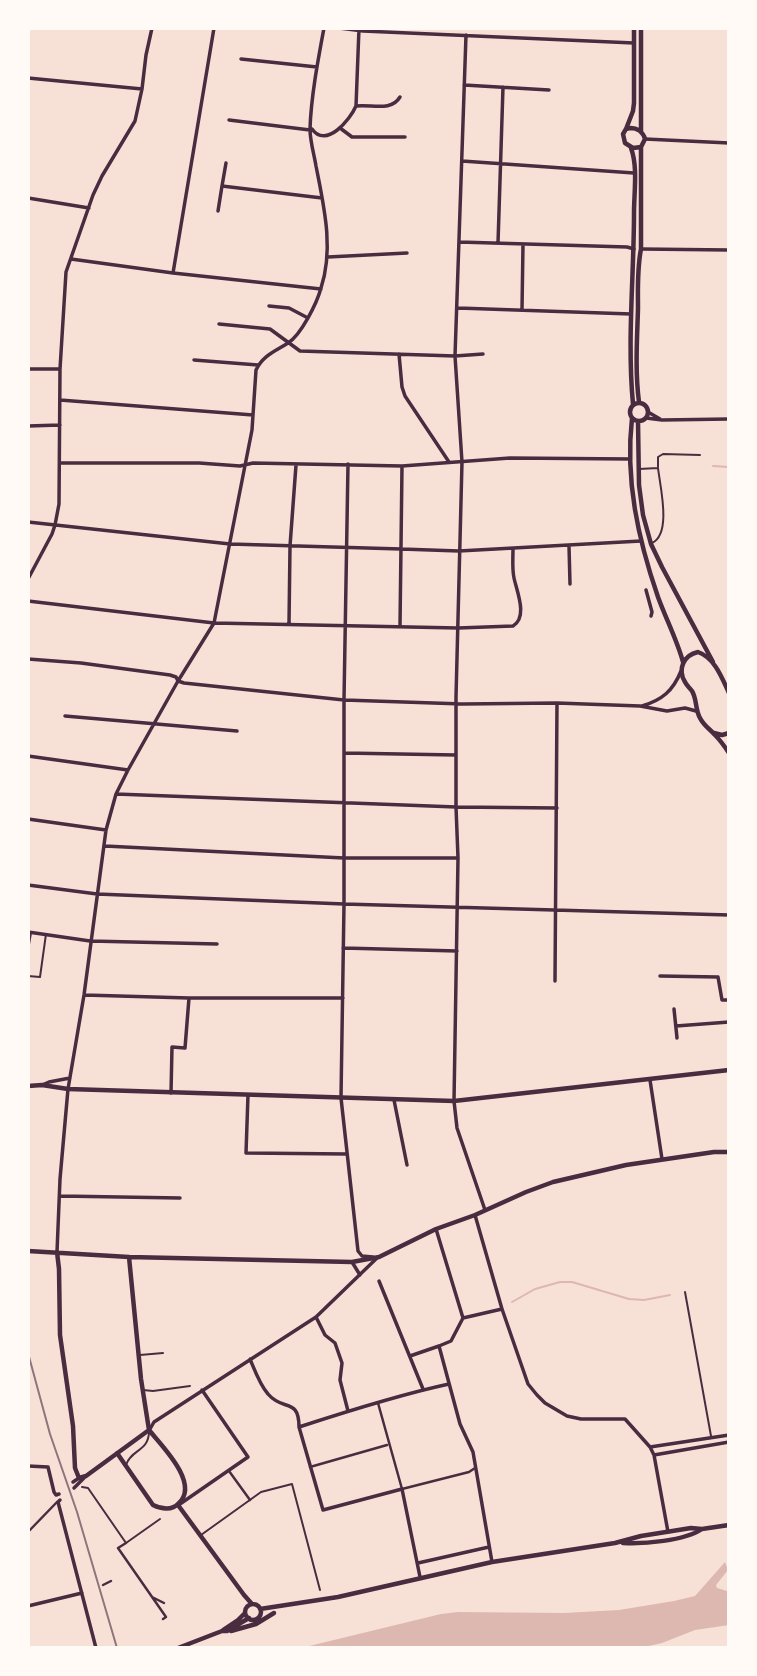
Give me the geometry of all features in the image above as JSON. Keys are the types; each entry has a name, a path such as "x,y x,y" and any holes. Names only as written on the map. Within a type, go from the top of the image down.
{"street":[{"path":"28,579 55,525 59,504 60,400 66,272 102,176 135,121 152,28"},
{"path":"173,273 214,28"},
{"path":"83,1477 75,1468 73,1426 60,1335 57,1252 68,1089 84,995 106,830 116,794 128,770 214,623 245,466 258,365 277,348 290,342 308,318 321,289 328,257 326,220 311,131 324,28"},
{"path":"339,28 634,43"},
{"path":"634,28 634,103 623,138 633,154 634,173 631,314 633,404 629,412 632,418 630,459 634,508 641,541 678,646 684,680 694,695 696,711 729,753"},
{"path":"639,402 637,329 641,249 641,147 645,139 642,132 641,28"},
{"path":"229,120 311,131 320,137 345,125 356,106 360,29"},
{"path":"466,35 455,356 462,462 456,703 458,859 454,1101 457,1128 485,1210"},
{"path":"241,59 317,67"},
{"path":"28,78 142,89"},
{"path":"464,85 549,90"},
{"path":"498,243 503,87"},
{"path":"356,106 391,106 397,103 400,97"},
{"path":"340,128 352,137 405,137"},
{"path":"626,129 633,128 642,132"},
{"path":"645,139 729,143"},
{"path":"631,148 641,147"},
{"path":"462,161 634,173"},
{"path":"218,211 226,163"},
{"path":"222,186 322,198"},
{"path":"28,198 89,208"},
{"path":"459,242 634,249"},
{"path":"522,310 523,244"},
{"path":"641,249 729,250"},
{"path":"328,257 407,253"},
{"path":"71,259 321,289"},
{"path":"269,306 289,308 308,318"},
{"path":"458,308 631,314"},
{"path":"219,324 270,329 300,351 483,355"},
{"path":"399,354 405,396 449,462"},
{"path":"194,360 258,365"},
{"path":"28,369 61,369"},
{"path":"60,400 253,415"},
{"path":"633,404 645,404 648,412 646,418"},
{"path":"648,412 662,420"},
{"path":"632,418 638,421 646,418 729,419"},
{"path":"638,421 639,485 651,544 729,693"},
{"path":"28,426 60,425"},
{"path":"60,463 402,466 510,458 630,459"},
{"path":"289,624 290,546 296,464"},
{"path":"348,464 341,1098 358,1251 362,1256 379,1257"},
{"path":"400,626 402,466"},
{"path":"28,522 230,544 401,550 513,549 641,541"},
{"path":"569,546 570,584"},
{"path":"28,601 214,623 458,628 513,626 520,620 520,598 514,577 513,549"},
{"path":"646,590 652,612 650,616"},
{"path":"640,706 653,703 665,695 677,680 682,664 690,655 698,652 713,662"},
{"path":"28,659 170,675 184,683 344,700 557,703 640,706 662,710 685,708 696,711"},
{"path":"555,981 557,703"},
{"path":"65,716 237,731"},
{"path":"713,733 729,733"},
{"path":"344,753 456,755"},
{"path":"28,756 128,770"},
{"path":"116,794 456,807 557,808"},
{"path":"28,819 106,830"},
{"path":"105,846 344,858 458,859"},
{"path":"28,885 97,894 729,915"},
{"path":"29,932 90,941 217,944"},
{"path":"343,948 457,951"},
{"path":"660,976 718,977 722,1000 729,1000"},
{"path":"84,995 342,998"},
{"path":"170,1093 172,1048 185,1048 189,998"},
{"path":"674,1009 677,1038"},
{"path":"676,1026 729,1022"},
{"path":"28,1086 454,1101 729,1070"},
{"path":"41,1085 70,1078"},
{"path":"650,1080 662,1159"},
{"path":"248,1095 246,1153 347,1154"},
{"path":"394,1100 407,1165"},
{"path":"28,1251 130,1257 352,1262 379,1257 436,1229 552,1182 626,1165 729,1152"},
{"path":"60,1196 180,1198"},
{"path":"475,1215 502,1309 528,1384 545,1403 567,1416 580,1419 625,1419 654,1455 668,1532"},
{"path":"410,1356 451,1341 463,1318 436,1229"},
{"path":"130,1257 149,1430 185,1481 186,1488 178,1505"},
{"path":"73,1482 149,1430 154,1422 195,1394 316,1317 379,1257"},
{"path":"352,1262 360,1276"},
{"path":"379,1281 423,1389"},
{"path":"463,1318 502,1309"},
{"path":"316,1317 325,1335 335,1343 342,1363 340,1380 348,1411"},
{"path":"439,1346 460,1424 473,1452 492,1562"},
{"path":"250,1359 270,1397 296,1410 323,1510 469,1472 475,1468"},
{"path":"299,1427 423,1389 449,1384"},
{"path":"117,1453 153,1505 160,1508 178,1505 248,1457 202,1390"},
{"path":"378,1403 402,1489 420,1577"},
{"path":"650,1447 729,1435"},
{"path":"654,1455 729,1442"},
{"path":"310,1468 389,1444"},
{"path":"28,1466 48,1467 96,1648"},
{"path":"229,1471 250,1500"},
{"path":"74,1488 83,1477"},
{"path":"28,1532 58,1502"},
{"path":"178,1505 244,1595 252,1604 258,1606 260,1612"},
{"path":"244,1595 247,1613 255,1619 260,1612 492,1562 691,1528 729,1525"},
{"path":"615,1543 642,1544 694,1535 702,1529"},
{"path":"126,1543 118,1548 166,1617 163,1619"},
{"path":"418,1563 489,1548"},
{"path":"125,1572 131,1567"},
{"path":"103,1585 111,1581"},
{"path":"28,1606 88,1591"},
{"path":"152,1597 164,1603"},
{"path":"178,1648 224,1631 247,1613 252,1604"},
{"path":"224,1631 235,1631 256,1624 290,1605"},
{"path":"260,1612 274,1613"}],"lane":[{"path":"651,544 662,534 663,523 658,457 663,454 700,455"},
{"path":"639,469 658,468"},
{"path":"28,950 29,932"},
{"path":"28,976 40,977 46,934"},
{"path":"685,1292 711,1437"},
{"path":"139,1356 163,1353"},
{"path":"143,1390 190,1386"},
{"path":"125,1466 128,1458 146,1446 149,1430"},
{"path":"117,1453 128,1458"},
{"path":"200,1536 261,1492 292,1484 320,1590"},
{"path":"82,1487 88,1488 126,1543 160,1518"}],"shaded area":[{"path":"725,1562 728,1570 716,1585 717,1588 727,1591 729,1589 729,1625 695,1630 640,1648 301,1648 441,1614 619,1610 674,1601 695,1596"}],"waterway":[{"path":"713,466 729,467"},
{"path":"512,1302 535,1289 560,1282 572,1282 629,1299 644,1300 670,1295"}],"railway":[{"path":"28,1353 50,1434 77,1512 117,1648"}]}
